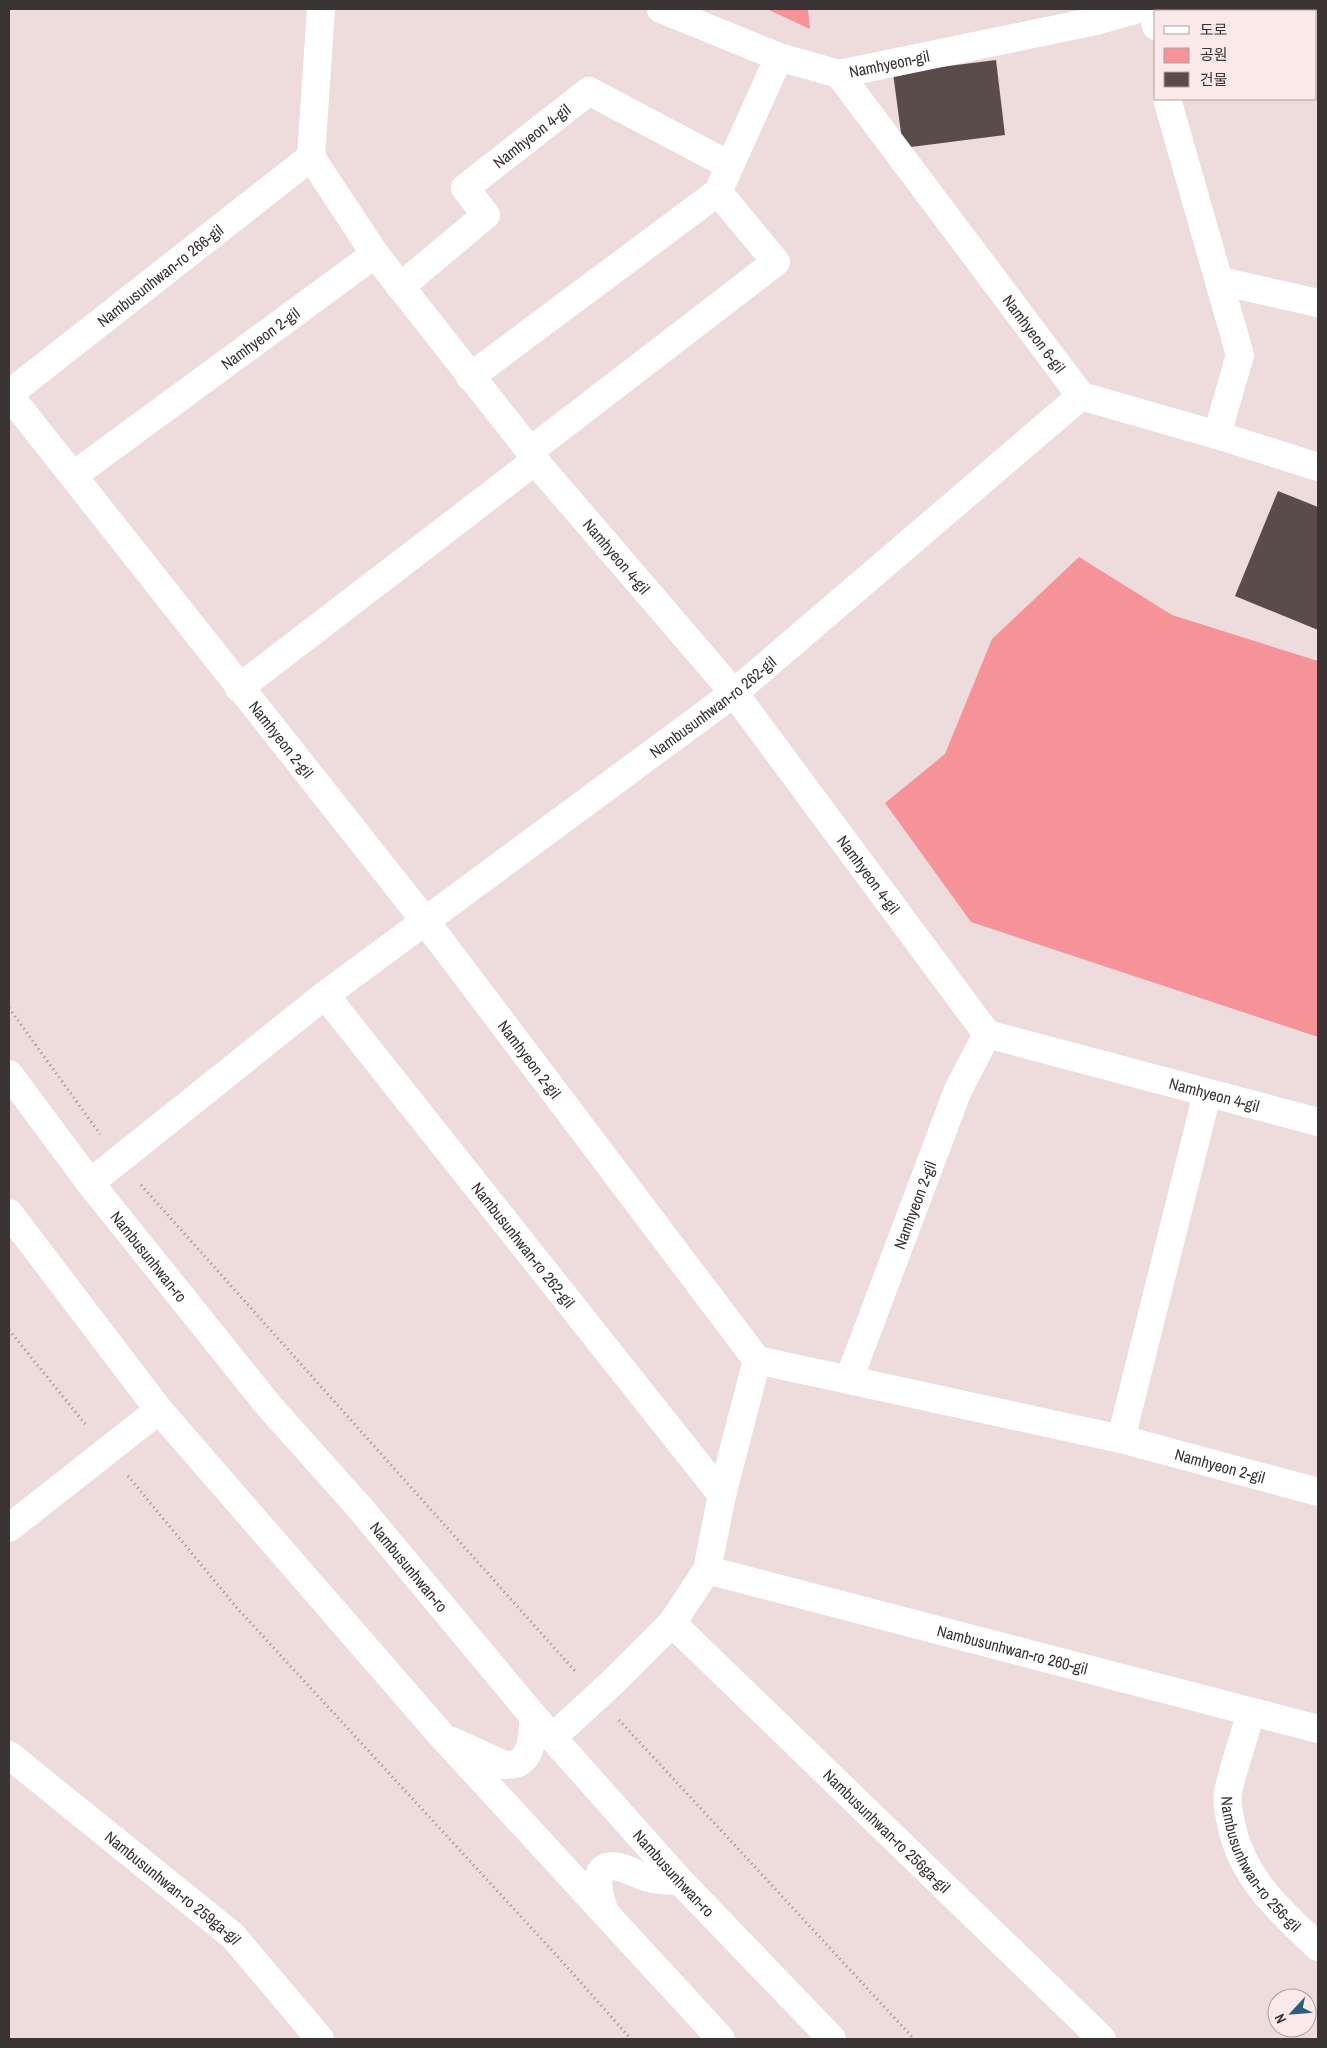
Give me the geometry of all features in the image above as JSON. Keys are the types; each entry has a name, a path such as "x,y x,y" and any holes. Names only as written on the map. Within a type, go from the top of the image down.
{"street":[{"path":"311,157 321,9"},
{"name":"Namhyeon-gil","path":"661,9 779,57 839,74 1093,15 1138,9"},
{"path":"470,377 718,192 779,57"},
{"name":"Namhyeon 6-gil","path":"839,74 1081,396"},
{"name":"Namhyeon 4-gil","path":"400,287 486,215 465,188 588,91 730,165"},
{"path":"1167,100 1240,355 1217,435"},
{"name":"Namhyeon 4-gil","path":"311,157 375,254 400,287 533,456 734,693 987,1034 1318,1122"},
{"name":"Nambusunhwan-ro 266-gil","path":"9,394 311,157"},
{"path":"533,456 776,262 718,192"},
{"name":"Namhyeon 2-gil","path":"74,475 375,254"},
{"path":"1220,281 1318,303"},
{"name":"Namhyeon 2-gil","path":"9,394 74,475 238,688 426,922 757,1360 1121,1440 1318,1492"},
{"path":"1081,396 1217,435 1318,467"},
{"name":"Nambusunhwan-ro 262-gil","path":"90,1183 325,995 734,693 1081,396"},
{"name":"Namhyeon 2-gil","path":"238,688 533,456"},
{"name":"Nambusunhwan-ro 262-gil","path":"325,995 722,1495"},
{"name":"Namhyeon 2-gil","path":"849,1379 958,1090 987,1034"},
{"name":"Nambusunhwan-ro","path":"9,1074 90,1183 269,1406 360,1508 534,1717 680,1880 832,2039"},
{"path":"1121,1440 1207,1094"},
{"path":"9,1213 159,1410 442,1736 721,2039"},
{"path":"553,1738 672,1623 707,1570 722,1495 757,1360"},
{"path":"9,1528 159,1410"},
{"name":"Nambusunhwan-ro 260-gil","path":"707,1570 1318,1729"},
{"name":"Nambusunhwan-ro 256ga-gil","path":"672,1623 1102,2039"},
{"name":"Nambusunhwan-ro 256-gil","path":"1251,1712 1228,1794 1234,1836 1244,1863 1262,1891 1272,1904 1318,1946"},
{"path":"442,1736 499,1762 511,1765 519,1762 529,1753 534,1717"},
{"name":"Nambusunhwan-ro 259ga-gil","path":"9,1755 233,1936 320,2039"},
{"path":"606,1916 597,1882 600,1873 606,1868 617,1867 649,1878 680,1880"}],"path":[{"path":"9,1008 119,1161 597,1696 914,2039"},
{"path":"9,1330 237,1608 559,1958 631,2039"}],"green space":[{"path":"767,9 808,9 810,29"},
{"path":"1079,557 1172,615 1318,661 1318,1037 971,922 885,803 945,754 992,639"}],"building":[{"path":"996,60 1005,135 903,148 893,73"},
{"path":"1278,491 1318,507 1318,630 1235,596"}]}
